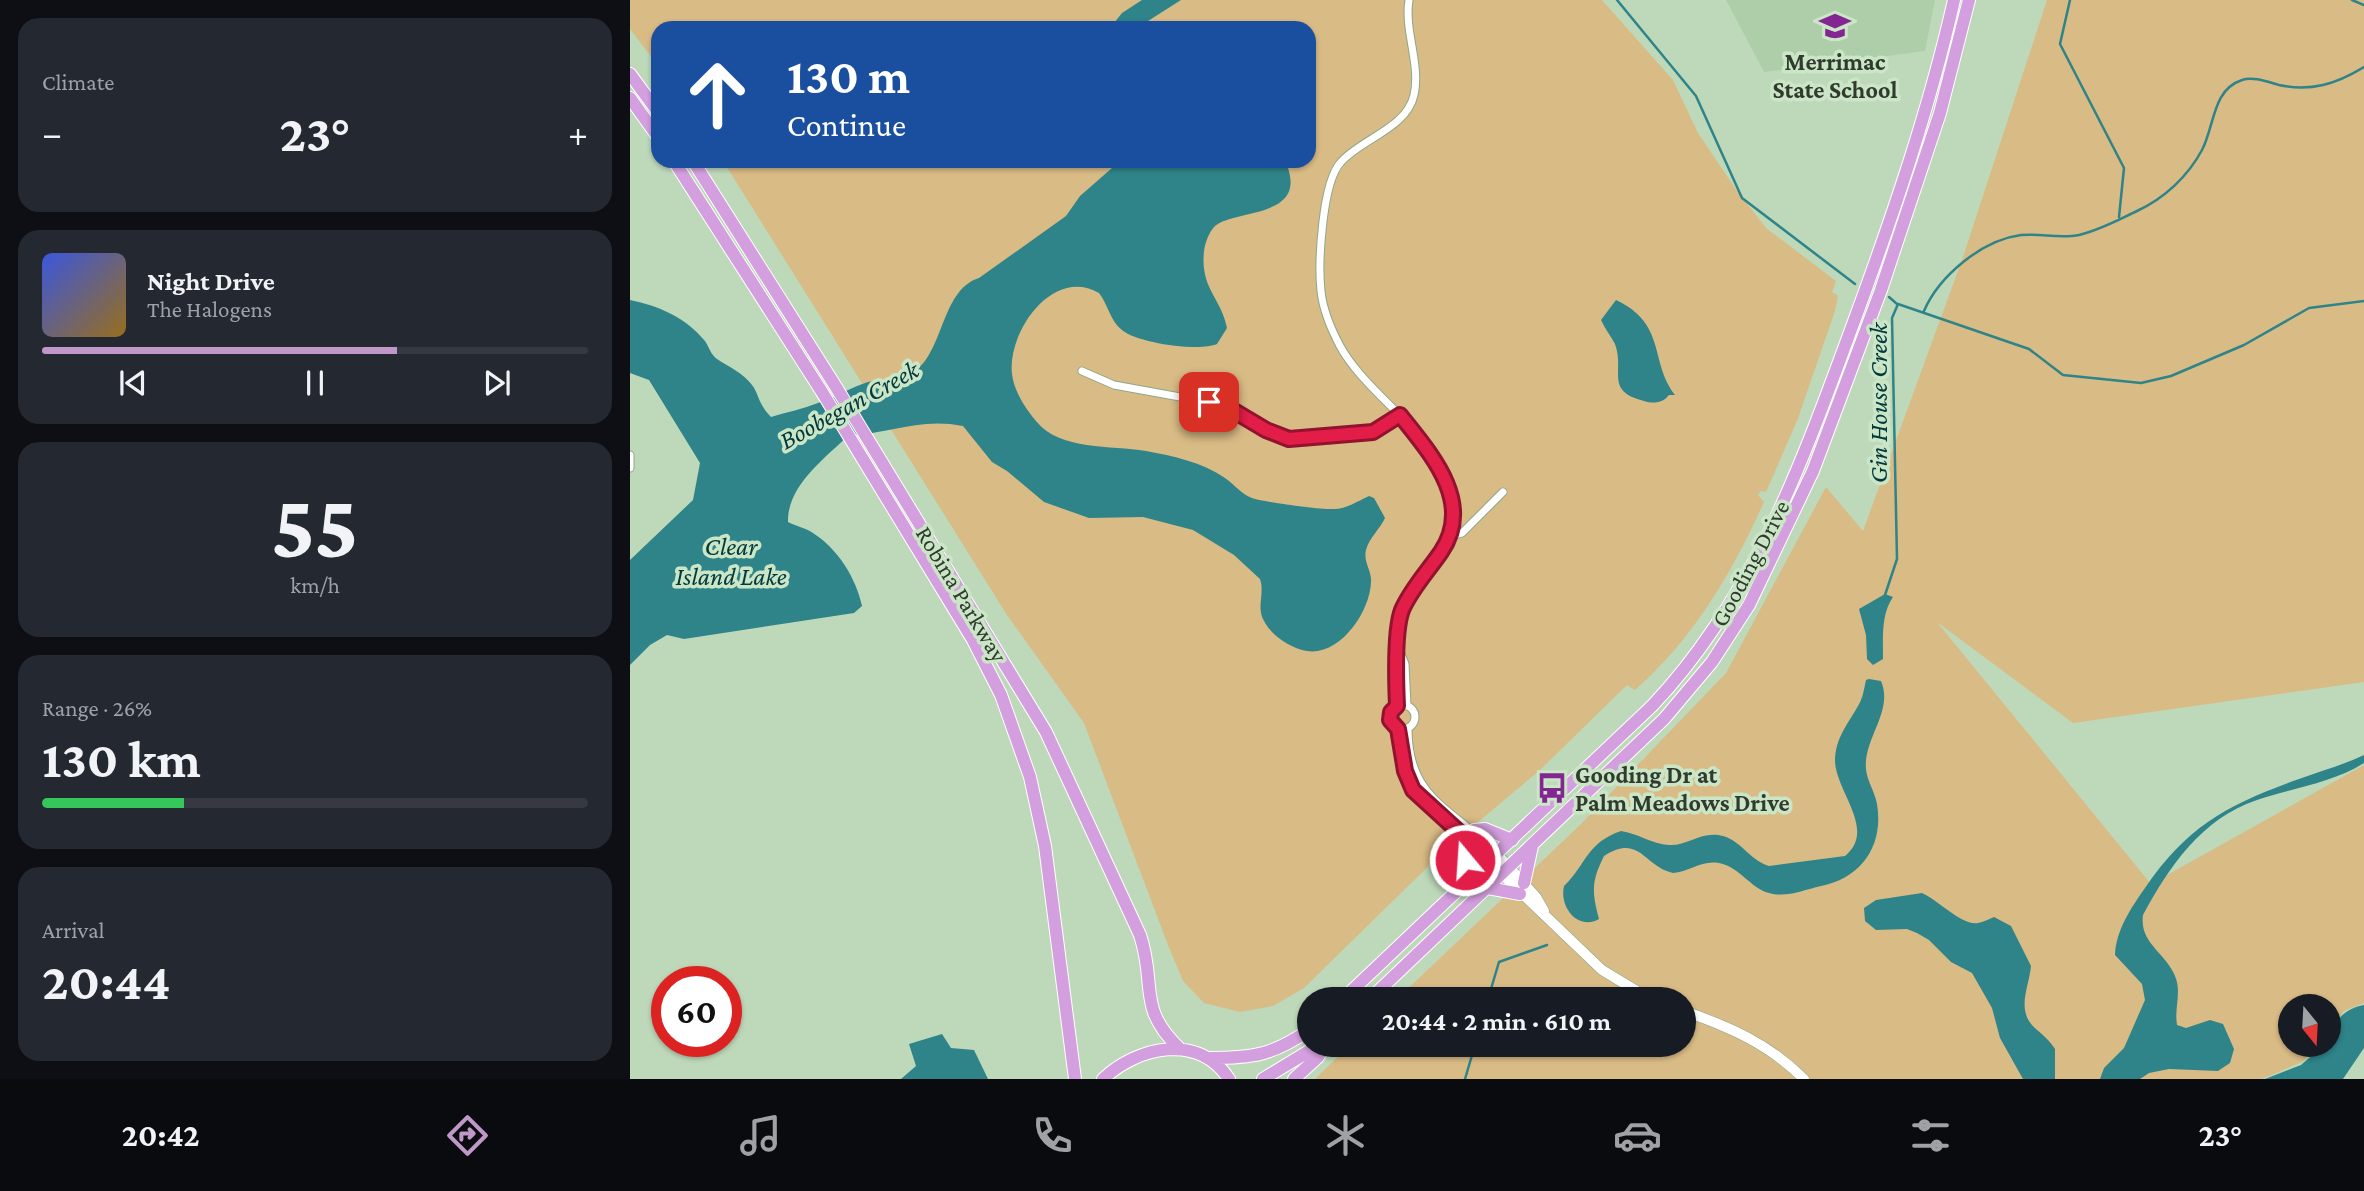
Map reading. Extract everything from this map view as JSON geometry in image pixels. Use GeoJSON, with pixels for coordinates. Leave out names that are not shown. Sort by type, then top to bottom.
{"type":"FeatureCollection","features":[{"type":"Feature","properties":{"kind":"main road","name":"Gooding Drive"},"geometry":{"type":"LineString","coordinates":[[1356,987],[1674,683],[1711,637],[1742,588],[1785,497],[1868,282],[1918,133],[1954,0]]}},
{"type":"Feature","properties":{"kind":"main road","name":"Gooding Drive"},"geometry":{"type":"LineString","coordinates":[[1383,987],[1679,702],[1726,641],[1762,582],[1823,446],[1881,290],[1940,113],[1969,0]]}},
{"type":"Feature","properties":{"kind":"main road"},"geometry":{"type":"LineString","coordinates":[[630,74],[651,102]]}},
{"type":"Feature","properties":{"kind":"main road"},"geometry":{"type":"LineString","coordinates":[[630,98],[651,127]]}},
{"type":"Feature","properties":{"kind":"main road","name":"Robina Parkway"},"geometry":{"type":"LineString","coordinates":[[678,168],[822,392],[973,640],[1001,695],[1022,750],[1045,846],[1075,1079]]}},
{"type":"Feature","properties":{"kind":"main road","name":"Robina Parkway"},"geometry":{"type":"LineString","coordinates":[[696,168],[836,387],[1058,754],[1140,935],[1148,966],[1149,998],[1155,1019],[1180,1049]]}},
{"type":"Feature","properties":{"kind":"main road"},"geometry":{"type":"LineString","coordinates":[[1474,830],[1485,829],[1512,840]]}},
{"type":"Feature","properties":{"kind":"main road"},"geometry":{"type":"LineString","coordinates":[[1459,832],[1465,860],[1463,886]]}},
{"type":"Feature","properties":{"kind":"main road"},"geometry":{"type":"LineString","coordinates":[[1488,887],[1522,889],[1532,846]]}},
{"type":"Feature","properties":{"kind":"main road"},"geometry":{"type":"LineString","coordinates":[[1103,1079],[1138,1057],[1180,1049],[1210,1058],[1267,1054],[1297,1037]]}},
{"type":"Feature","properties":{"kind":"main road"},"geometry":{"type":"LineString","coordinates":[[1263,1079],[1299,1057]]}},
{"type":"Feature","properties":{"kind":"main road"},"geometry":{"type":"LineString","coordinates":[[1294,1079],[1314,1057]]}},
{"type":"Feature","properties":{"kind":"main road"},"geometry":{"type":"LineString","coordinates":[[1210,1058],[1229,1079]]}},
{"type":"Feature","properties":{"kind":"street"},"geometry":{"type":"LineString","coordinates":[[1397,706],[1395,664],[1401,614],[1408,598],[1450,536],[1453,503],[1445,477],[1400,415],[1361,376],[1341,348],[1327,318],[1321,291],[1321,260],[1330,180],[1340,162],[1401,117],[1414,96],[1409,0]]}},
{"type":"Feature","properties":{"kind":"street"},"geometry":{"type":"LineString","coordinates":[[1082,371],[1114,385],[1224,405],[1266,430],[1289,439],[1373,432],[1400,415]]}},
{"type":"Feature","properties":{"kind":"street"},"geometry":{"type":"LineString","coordinates":[[630,455],[630,468]]}},
{"type":"Feature","properties":{"kind":"street"},"geometry":{"type":"LineString","coordinates":[[1450,536],[1462,533],[1503,492]]}},
{"type":"Feature","properties":{"kind":"street"},"geometry":{"type":"LineString","coordinates":[[1399,648],[1405,664],[1407,706],[1415,717],[1408,729],[1408,752],[1422,788],[1474,830],[1493,858],[1548,918],[1602,970],[1630,987]]}},
{"type":"Feature","properties":{"kind":"street"},"geometry":{"type":"LineString","coordinates":[[1407,706],[1397,706],[1391,712],[1390,720],[1398,729],[1405,771],[1413,790],[1459,832],[1493,858]]}},
{"type":"Feature","properties":{"kind":"street"},"geometry":{"type":"LineString","coordinates":[[1398,729],[1408,729]]}},
{"type":"Feature","properties":{"kind":"street"},"geometry":{"type":"LineString","coordinates":[[1696,1016],[1758,1041],[1804,1079]]}},
{"type":"Feature","properties":{"kind":"shaded area"},"geometry":{"type":"Polygon","coordinates":[[[630,0],[1602,0],[1673,80],[1698,133],[1766,228],[1836,281],[1832,292],[1838,296],[1835,311],[1797,421],[1766,492],[1761,491],[1758,495],[1764,502],[1752,528],[1710,603],[1676,649],[1635,690],[1627,685],[1540,770],[1446,849],[1305,987],[1297,987],[1297,992],[1273,1006],[1240,1012],[1204,1003],[1183,981],[1084,723],[1007,615],[727,168],[1316,168],[1316,21],[651,21],[651,56],[630,29],[630,0]]]}},
{"type":"Feature","properties":{"kind":"shaded area","name":"Merrimac State School"},"geometry":{"type":"Polygon","coordinates":[[[1726,0],[1935,0],[1925,51],[1764,72],[1726,0]]]}},
{"type":"Feature","properties":{"kind":"shaded area"},"geometry":{"type":"Polygon","coordinates":[[[2047,0],[2364,0],[2364,682],[2073,723],[1937,622],[2151,884],[2364,765],[2364,1003],[2342,1014],[2342,994],[2278,994],[2278,1057],[2308,1057],[2262,1079],[1315,1079],[1338,1057],[1696,1057],[1696,987],[1410,987],[1580,825],[1726,673],[1826,487],[1863,531],[1963,257],[2047,0]]]}},
{"type":"Feature","properties":{"kind":"water"},"geometry":{"type":"Polygon","coordinates":[[[1142,0],[1181,0],[1148,21],[1116,21],[1122,13],[1142,0]]]}},
{"type":"Feature","properties":{"kind":"water"},"geometry":{"type":"Polygon","coordinates":[[[1112,168],[1287,168],[1291,180],[1288,193],[1280,203],[1225,221],[1215,226],[1208,238],[1204,251],[1205,275],[1227,328],[1217,344],[1183,347],[1130,335],[1118,326],[1099,293],[1082,287],[1065,288],[1036,308],[1025,323],[1012,357],[1012,374],[1024,405],[1046,431],[1058,438],[1187,460],[1216,472],[1255,499],[1338,509],[1369,496],[1374,498],[1385,518],[1366,550],[1371,578],[1369,594],[1351,630],[1331,647],[1319,651],[1307,651],[1288,644],[1272,632],[1262,616],[1260,579],[1234,555],[1193,530],[1143,517],[1089,518],[1044,502],[992,462],[963,426],[933,423],[849,435],[809,474],[794,496],[788,522],[810,531],[822,540],[845,565],[862,606],[854,613],[684,639],[667,635],[650,645],[630,665],[630,560],[693,500],[700,463],[649,380],[630,373],[630,300],[661,309],[689,325],[705,341],[715,357],[748,381],[771,417],[824,401],[868,382],[905,378],[918,369],[927,359],[951,306],[967,284],[1066,216],[1080,196],[1112,168]]]}},
{"type":"Feature","properties":{"kind":"water"},"geometry":{"type":"Polygon","coordinates":[[[1616,300],[1643,320],[1655,344],[1667,382],[1675,395],[1669,395],[1658,402],[1648,402],[1632,397],[1620,386],[1615,344],[1601,320],[1616,300]]]}},
{"type":"Feature","properties":{"kind":"water"},"geometry":{"type":"Polygon","coordinates":[[[1885,594],[1893,597],[1885,619],[1883,659],[1873,665],[1867,659],[1866,635],[1859,609],[1885,594]]]}},
{"type":"Feature","properties":{"kind":"water"},"geometry":{"type":"Polygon","coordinates":[[[1866,680],[1881,681],[1884,692],[1881,714],[1866,758],[1866,769],[1876,800],[1877,833],[1867,858],[1848,876],[1835,882],[1782,895],[1756,887],[1726,865],[1706,863],[1673,873],[1626,848],[1604,856],[1600,865],[1594,887],[1599,919],[1584,922],[1567,909],[1564,886],[1594,848],[1609,836],[1621,831],[1669,845],[1708,835],[1723,836],[1769,866],[1845,856],[1854,846],[1857,835],[1852,810],[1837,773],[1837,745],[1861,700],[1866,680]]]}},
{"type":"Feature","properties":{"kind":"water"},"geometry":{"type":"Polygon","coordinates":[[[2364,755],[2364,763],[2339,776],[2257,800],[2220,819],[2189,846],[2176,862],[2143,915],[2143,925],[2149,941],[2171,968],[2177,982],[2177,1025],[2186,1028],[2210,1020],[2223,1024],[2234,1049],[2230,1063],[2218,1071],[2169,1069],[2149,1073],[2140,1079],[2100,1079],[2104,1068],[2124,1048],[2145,1000],[2142,984],[2115,955],[2118,937],[2130,911],[2161,866],[2194,832],[2231,808],[2274,788],[2364,755]]]}},
{"type":"Feature","properties":{"kind":"water"},"geometry":{"type":"Polygon","coordinates":[[[1922,893],[1965,921],[1978,923],[1994,917],[2011,926],[2031,966],[2025,999],[2026,1015],[2055,1049],[2055,1079],[2023,1079],[2000,1038],[1992,1008],[1972,973],[1951,962],[1929,940],[1917,933],[1907,929],[1876,930],[1865,921],[1864,908],[1876,900],[1922,893]]]}},
{"type":"Feature","properties":{"kind":"water"},"geometry":{"type":"Polygon","coordinates":[[[2364,1005],[2364,1048],[2343,1079],[2265,1079],[2301,1065],[2310,1057],[2342,1057],[2342,1016],[2364,1005]]]}},
{"type":"Feature","properties":{"kind":"water"},"geometry":{"type":"Polygon","coordinates":[[[942,1034],[951,1048],[974,1050],[988,1079],[901,1079],[916,1066],[909,1044],[942,1034]]]}},
{"type":"Feature","properties":{"kind":"waterway"},"geometry":{"type":"LineString","coordinates":[[1617,0],[1696,96],[1742,198],[1855,284]]}},
{"type":"Feature","properties":{"kind":"waterway"},"geometry":{"type":"LineString","coordinates":[[2070,0],[2060,44],[2124,168],[2119,217]]}},
{"type":"Feature","properties":{"kind":"waterway"},"geometry":{"type":"LineString","coordinates":[[2352,0],[2364,5]]}},
{"type":"Feature","properties":{"kind":"waterway"},"geometry":{"type":"LineString","coordinates":[[1924,311],[1951,273],[1977,252],[1992,244],[2021,235],[2079,235],[2109,224],[2157,200],[2183,177],[2196,160],[2220,100],[2232,85],[2251,79],[2291,87],[2313,87],[2333,82],[2364,67]]}},
{"type":"Feature","properties":{"kind":"waterway"},"geometry":{"type":"LineString","coordinates":[[1889,297],[1897,304]]}},
{"type":"Feature","properties":{"kind":"waterway","name":"Gin House Creek"},"geometry":{"type":"LineString","coordinates":[[1885,595],[1897,559],[1892,318],[1898,304],[2029,349],[2063,375],[2141,383],[2171,376],[2244,345],[2309,308],[2364,301]]}},
{"type":"Feature","properties":{"kind":"waterway","name":"Gin House Creek"},"geometry":{"type":"LineString","coordinates":[[1492,987],[1499,962],[1547,945]]}},
{"type":"Feature","properties":{"kind":"waterway","name":"Gin House Creek"},"geometry":{"type":"LineString","coordinates":[[1465,1079],[1471,1057]]}},
{"type":"Feature","properties":{"kind":"place","name":"Merrimac State School"},"geometry":{"type":"Point","coordinates":[1835,26]}},
{"type":"Feature","properties":{"kind":"place","name":"Gooding Dr at Palm Meadows Drive"},"geometry":{"type":"Point","coordinates":[1552,788]}},
{"type":"Feature","properties":{"kind":"route"},"geometry":{"type":"LineString","coordinates":[[1209,402],[1224,405],[1246,415],[1266,430],[1289,439],[1373,432],[1400,415],[1426,447],[1445,477],[1453,503],[1450,536],[1408,598],[1401,614],[1395,664],[1397,706],[1391,712],[1390,720],[1398,729],[1400,751],[1413,790],[1459,832],[1465,860]]}},
{"type":"Feature","properties":{"kind":"water label","name":"Boobegan Creek"},"geometry":{"type":"Point","coordinates":[849,405]}},
{"type":"Feature","properties":{"kind":"water label","name":"Clear Island Lake"},"geometry":{"type":"Point","coordinates":[731,561]}}]}
